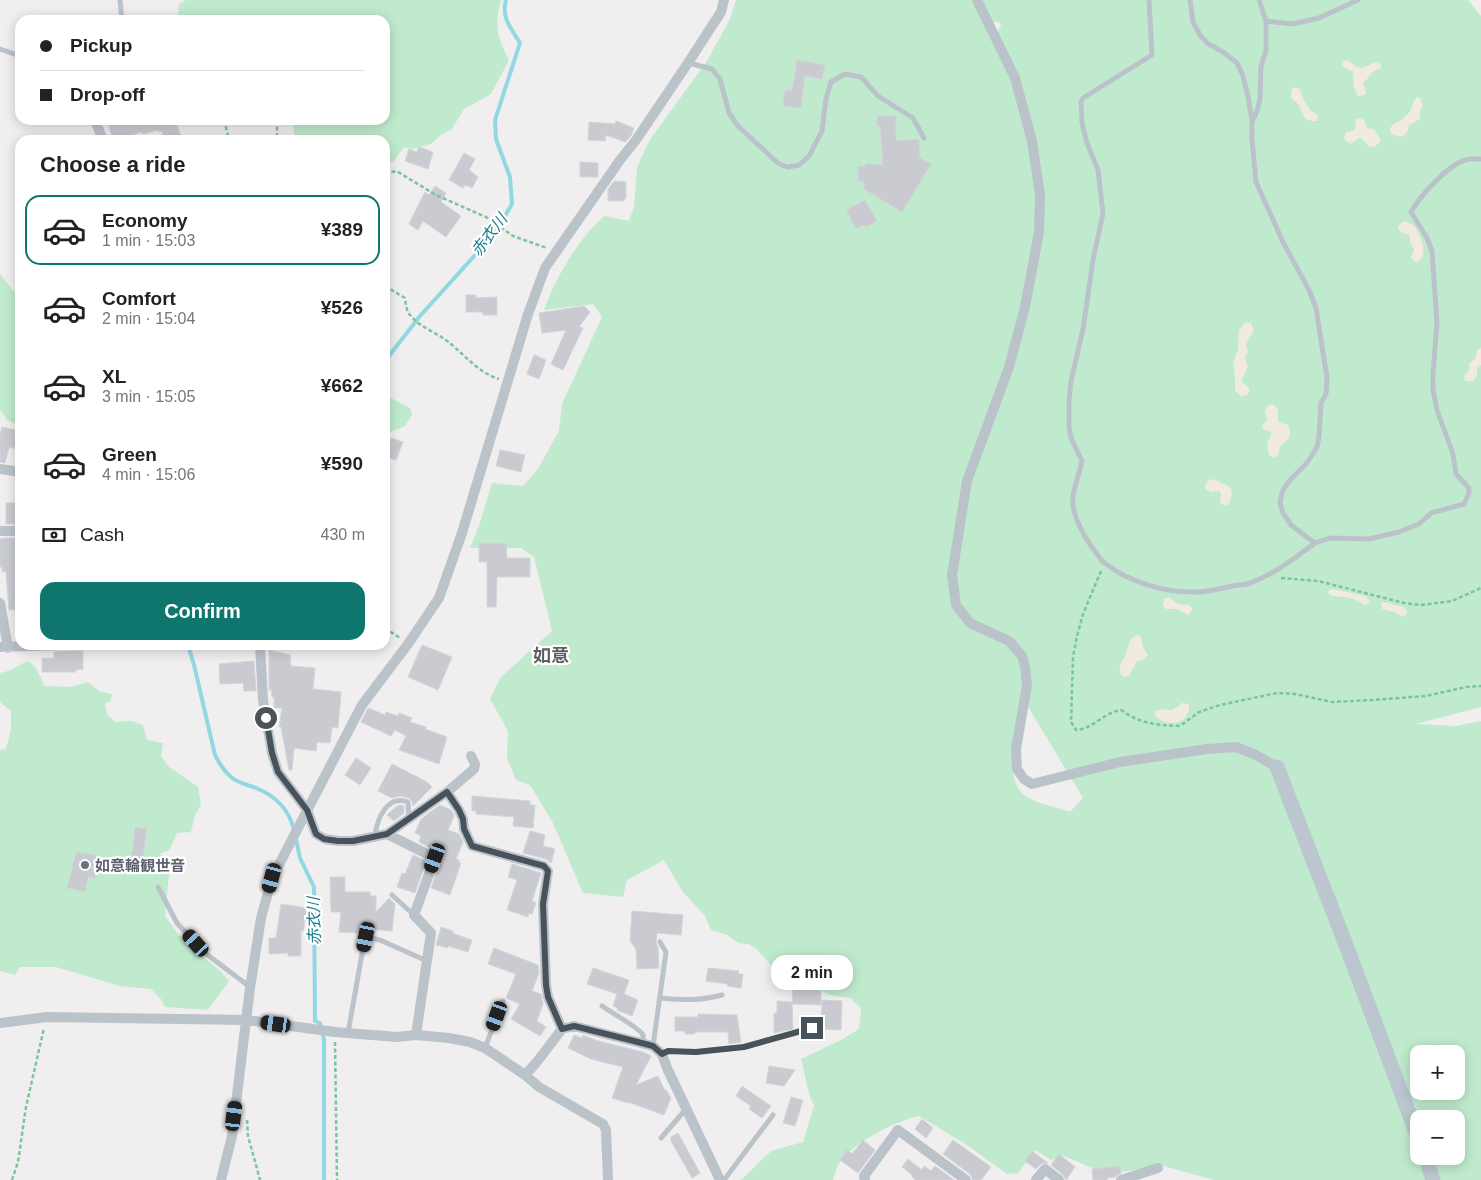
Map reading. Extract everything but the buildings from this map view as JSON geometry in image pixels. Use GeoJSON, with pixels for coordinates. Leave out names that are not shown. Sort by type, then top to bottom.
{"type":"FeatureCollection","features":[{"type":"Feature","properties":{"kind":"street"},"geometry":{"type":"LineString","coordinates":[[221,1180],[232,1136],[250,988],[261,918],[272,878],[362,705],[408,644],[439,598],[462,533],[528,314],[545,268],[688,63],[721,12],[724,0]]}},
{"type":"Feature","properties":{"kind":"street"},"geometry":{"type":"LineString","coordinates":[[977,0],[1015,78],[1030,132],[1040,195],[1039,232],[1025,306],[1009,367],[967,481],[952,574],[956,605],[970,623],[1009,641],[1022,656],[1027,685],[1016,750],[1017,769],[1024,779],[1032,784],[1120,762],[1207,749],[1236,747],[1254,754],[1277,767],[1410,1116]]}},
{"type":"Feature","properties":{"kind":"street"},"geometry":{"type":"LineString","coordinates":[[0,469],[15,471]]}},
{"type":"Feature","properties":{"kind":"street"},"geometry":{"type":"LineString","coordinates":[[0,531],[15,530]]}},
{"type":"Feature","properties":{"kind":"street"},"geometry":{"type":"LineString","coordinates":[[0,603],[4,648]]}},
{"type":"Feature","properties":{"kind":"street"},"geometry":{"type":"LineString","coordinates":[[260,650],[263,700],[272,753],[278,772],[282,780],[307,810],[316,834],[324,839],[353,841],[387,834],[447,792],[474,769],[475,764],[471,756]]}},
{"type":"Feature","properties":{"kind":"street"},"geometry":{"type":"LineString","coordinates":[[447,792],[459,810],[463,819],[464,829],[472,846],[544,866],[548,871],[543,904],[546,985],[548,997],[562,1029]]}},
{"type":"Feature","properties":{"kind":"street"},"geometry":{"type":"LineString","coordinates":[[387,834],[435,858],[414,915],[431,933],[416,1036]]}},
{"type":"Feature","properties":{"kind":"street"},"geometry":{"type":"LineString","coordinates":[[0,1023],[47,1017],[247,1020],[336,1032],[396,1037],[416,1036],[470,1042],[485,1048],[525,1075],[539,1087],[603,1124],[606,1130],[608,1180]]}},
{"type":"Feature","properties":{"kind":"street"},"geometry":{"type":"LineString","coordinates":[[525,1075],[562,1029],[574,1026],[648,1045],[662,1054],[720,1180]]}},
{"type":"Feature","properties":{"kind":"street"},"geometry":{"type":"LineString","coordinates":[[865,1180],[864,1176],[898,1130],[966,1180]]}},
{"type":"Feature","properties":{"kind":"street"},"geometry":{"type":"LineString","coordinates":[[1428,1165],[1433,1180]]}},
{"type":"Feature","properties":{"kind":"street"},"geometry":{"type":"LineString","coordinates":[[1121,1180],[1158,1168]]}},
{"type":"Feature","properties":{"kind":"street"},"geometry":{"type":"LineString","coordinates":[[1036,1180],[1044,1169],[1059,1180]]}},
{"type":"Feature","properties":{"kind":"lane"},"geometry":{"type":"LineString","coordinates":[[120,0],[122,15]]}},
{"type":"Feature","properties":{"kind":"lane"},"geometry":{"type":"LineString","coordinates":[[1150,0],[1152,55],[1083,98],[1081,102],[1082,123],[1087,143],[1098,170],[1103,213],[1093,260],[1083,329],[1071,381],[1069,428],[1071,438],[1082,461],[1073,498],[1075,514],[1088,542],[1104,563],[1123,575],[1168,589],[1193,592],[1246,584],[1263,577],[1315,543],[1330,538],[1369,538],[1399,532],[1419,524],[1431,513],[1464,504],[1470,493],[1469,488],[1456,474],[1453,454],[1437,410],[1433,390],[1432,373],[1436,323],[1432,251],[1427,238],[1411,212],[1417,202],[1445,172],[1466,160],[1481,158]]}},
{"type":"Feature","properties":{"kind":"lane"},"geometry":{"type":"LineString","coordinates":[[1190,0],[1193,22],[1200,35],[1207,44],[1223,52],[1237,63],[1248,96],[1252,121],[1256,182],[1316,308],[1327,378],[1326,394],[1321,404],[1317,447],[1306,463],[1289,481],[1282,492],[1280,503],[1283,513],[1291,525],[1315,543]]}},
{"type":"Feature","properties":{"kind":"lane"},"geometry":{"type":"LineString","coordinates":[[1252,121],[1260,99],[1261,66],[1266,50],[1266,21],[1259,0]]}},
{"type":"Feature","properties":{"kind":"lane"},"geometry":{"type":"LineString","coordinates":[[1266,21],[1292,24],[1319,18],[1358,0]]}},
{"type":"Feature","properties":{"kind":"lane"},"geometry":{"type":"LineString","coordinates":[[0,50],[15,54]]}},
{"type":"Feature","properties":{"kind":"lane"},"geometry":{"type":"LineString","coordinates":[[688,63],[712,69],[720,79],[729,113],[738,126],[779,164],[788,167],[799,166],[808,156],[822,131],[826,99],[831,82],[845,74],[861,77],[878,96],[914,118],[924,138]]}},
{"type":"Feature","properties":{"kind":"lane"},"geometry":{"type":"LineString","coordinates":[[375,837],[376,823],[383,812],[395,801],[408,802],[409,819]]}},
{"type":"Feature","properties":{"kind":"lane"},"geometry":{"type":"LineString","coordinates":[[158,887],[177,923],[205,953],[250,988]]}},
{"type":"Feature","properties":{"kind":"lane"},"geometry":{"type":"LineString","coordinates":[[392,895],[414,915]]}},
{"type":"Feature","properties":{"kind":"lane"},"geometry":{"type":"LineString","coordinates":[[348,1033],[366,937],[380,940],[427,961]]}},
{"type":"Feature","properties":{"kind":"lane"},"geometry":{"type":"LineString","coordinates":[[648,1045],[660,998],[666,952],[660,942]]}},
{"type":"Feature","properties":{"kind":"lane"},"geometry":{"type":"LineString","coordinates":[[660,998],[706,999],[722,995]]}},
{"type":"Feature","properties":{"kind":"lane"},"geometry":{"type":"LineString","coordinates":[[485,1048],[503,1001]]}},
{"type":"Feature","properties":{"kind":"lane"},"geometry":{"type":"LineString","coordinates":[[602,1006],[636,1028],[648,1045]]}},
{"type":"Feature","properties":{"kind":"lane"},"geometry":{"type":"LineString","coordinates":[[662,1054],[668,1051],[696,1052],[744,1047],[812,1028]]}},
{"type":"Feature","properties":{"kind":"lane"},"geometry":{"type":"LineString","coordinates":[[661,1138],[686,1109]]}},
{"type":"Feature","properties":{"kind":"lane"},"geometry":{"type":"LineString","coordinates":[[724,1180],[773,1115]]}},
{"type":"Feature","properties":{"kind":"path"},"geometry":{"type":"LineString","coordinates":[[390,171],[398,172],[436,196],[488,218],[513,236],[544,246],[556,253]]}},
{"type":"Feature","properties":{"kind":"path"},"geometry":{"type":"LineString","coordinates":[[390,289],[404,298],[406,310],[422,326],[444,339],[468,361],[490,376],[507,381]]}},
{"type":"Feature","properties":{"kind":"path"},"geometry":{"type":"LineString","coordinates":[[1104,563],[1083,614],[1073,657],[1070,714],[1071,722],[1076,730],[1086,730],[1112,712],[1121,710],[1134,719],[1147,723],[1180,726],[1199,712],[1220,705],[1277,693],[1295,694],[1332,702],[1426,696],[1466,687],[1481,686]]}},
{"type":"Feature","properties":{"kind":"path"},"geometry":{"type":"LineString","coordinates":[[1263,577],[1318,581],[1404,603],[1421,605],[1452,601],[1481,588]]}},
{"type":"Feature","properties":{"kind":"path"},"geometry":{"type":"LineString","coordinates":[[390,631],[408,644]]}},
{"type":"Feature","properties":{"kind":"path"},"geometry":{"type":"LineString","coordinates":[[12,1180],[18,1162],[26,1107],[47,1017]]}},
{"type":"Feature","properties":{"kind":"path"},"geometry":{"type":"LineString","coordinates":[[336,1032],[337,1180]]}},
{"type":"Feature","properties":{"kind":"path"},"geometry":{"type":"LineString","coordinates":[[247,1120],[248,1136],[260,1180]]}},
{"type":"Feature","properties":{"kind":"green space"},"geometry":{"type":"Polygon","coordinates":[[[186,0],[501,0],[497,24],[499,38],[509,60],[491,94],[464,109],[452,129],[441,135],[431,144],[413,149],[404,147],[394,161],[390,162],[390,135],[294,135],[293,125],[390,125],[390,15],[178,15],[179,4],[186,0]]]}},
{"type":"Feature","properties":{"kind":"green space"},"geometry":{"type":"Polygon","coordinates":[[[736,0],[1468,0],[1481,16],[1481,707],[1416,724],[1455,726],[1481,721],[1481,1180],[1214,1180],[1163,1166],[1128,1171],[1101,1172],[1062,1155],[1051,1160],[1035,1150],[1018,1173],[1007,1174],[967,1145],[919,1116],[888,1127],[855,1147],[846,1154],[839,1164],[833,1180],[741,1180],[771,1151],[803,1142],[814,1106],[801,1059],[841,1040],[859,1029],[861,1008],[850,998],[829,995],[795,974],[775,970],[757,949],[711,930],[705,916],[683,892],[664,860],[627,880],[623,897],[583,893],[552,821],[530,785],[516,780],[507,758],[508,731],[490,699],[501,677],[552,631],[534,557],[521,548],[470,548],[492,483],[523,486],[538,469],[559,431],[562,404],[602,317],[593,304],[544,310],[555,284],[585,236],[604,216],[629,221],[634,207],[637,167],[649,141],[707,61],[730,19],[736,0]],[[985,21],[996,36],[1001,25],[999,22],[985,21]],[[1024,700],[1013,753],[1015,780],[1020,791],[1029,798],[1070,812],[1083,798],[1024,700]]]}},
{"type":"Feature","properties":{"kind":"green space"},"geometry":{"type":"Polygon","coordinates":[[[0,274],[15,293],[15,424],[7,420],[0,410],[0,274]]]}},
{"type":"Feature","properties":{"kind":"green space"},"geometry":{"type":"Polygon","coordinates":[[[390,398],[410,408],[412,415],[405,426],[390,432],[390,398]]]}},
{"type":"Feature","properties":{"kind":"green space"},"geometry":{"type":"Polygon","coordinates":[[[29,661],[35,667],[45,686],[71,687],[88,682],[99,691],[112,694],[111,701],[105,704],[107,715],[116,722],[131,721],[143,725],[147,740],[163,743],[161,756],[169,767],[198,787],[201,804],[195,815],[191,832],[177,833],[170,849],[160,854],[170,865],[165,916],[178,934],[229,981],[208,1010],[165,1007],[161,999],[151,989],[120,986],[56,967],[20,967],[15,975],[0,971],[0,750],[6,749],[11,729],[11,711],[0,702],[0,673],[29,661]]]}},
{"type":"Feature","properties":{"kind":"sand"},"geometry":{"type":"Polygon","coordinates":[[[1347,60],[1361,68],[1378,62],[1381,65],[1381,68],[1372,72],[1363,83],[1365,95],[1358,96],[1354,87],[1353,72],[1342,66],[1343,61],[1347,60]]]}},
{"type":"Feature","properties":{"kind":"sand"},"geometry":{"type":"Polygon","coordinates":[[[1294,87],[1300,89],[1304,101],[1311,111],[1317,115],[1317,121],[1305,118],[1297,103],[1291,98],[1291,90],[1294,87]]]}},
{"type":"Feature","properties":{"kind":"sand"},"geometry":{"type":"Polygon","coordinates":[[[1417,97],[1420,98],[1423,105],[1420,111],[1420,119],[1409,125],[1404,135],[1400,137],[1391,134],[1390,128],[1409,113],[1417,97]]]}},
{"type":"Feature","properties":{"kind":"sand"},"geometry":{"type":"Polygon","coordinates":[[[1356,119],[1364,120],[1367,128],[1374,129],[1381,140],[1376,146],[1369,147],[1361,138],[1351,144],[1346,141],[1344,137],[1346,132],[1355,130],[1356,119]]]}},
{"type":"Feature","properties":{"kind":"sand"},"geometry":{"type":"Polygon","coordinates":[[[1404,221],[1414,226],[1422,240],[1423,256],[1416,263],[1411,258],[1414,249],[1410,242],[1410,236],[1401,232],[1398,226],[1404,221]]]}},
{"type":"Feature","properties":{"kind":"sand"},"geometry":{"type":"Polygon","coordinates":[[[1245,322],[1251,323],[1254,330],[1246,344],[1248,352],[1245,357],[1248,366],[1241,382],[1250,391],[1247,395],[1240,396],[1235,390],[1233,363],[1238,349],[1239,330],[1245,322]]]}},
{"type":"Feature","properties":{"kind":"sand"},"geometry":{"type":"Polygon","coordinates":[[[1481,348],[1481,365],[1477,368],[1477,376],[1473,381],[1465,381],[1464,376],[1469,370],[1469,364],[1476,357],[1477,350],[1481,348]]]}},
{"type":"Feature","properties":{"kind":"sand"},"geometry":{"type":"Polygon","coordinates":[[[1269,404],[1274,405],[1278,410],[1278,422],[1288,425],[1290,432],[1289,437],[1280,446],[1279,454],[1275,458],[1269,455],[1267,444],[1272,433],[1263,429],[1262,426],[1267,420],[1265,411],[1269,404]]]}},
{"type":"Feature","properties":{"kind":"sand"},"geometry":{"type":"Polygon","coordinates":[[[1213,479],[1230,487],[1232,493],[1229,504],[1225,506],[1220,503],[1221,494],[1219,491],[1212,492],[1205,489],[1208,481],[1213,479]]]}},
{"type":"Feature","properties":{"kind":"sand"},"geometry":{"type":"Polygon","coordinates":[[[1332,589],[1366,596],[1370,602],[1365,605],[1353,599],[1332,596],[1328,593],[1332,589]]]}},
{"type":"Feature","properties":{"kind":"sand"},"geometry":{"type":"Polygon","coordinates":[[[1169,597],[1178,604],[1189,605],[1193,609],[1188,615],[1177,609],[1166,609],[1163,605],[1164,599],[1169,597]]]}},
{"type":"Feature","properties":{"kind":"sand"},"geometry":{"type":"Polygon","coordinates":[[[1381,603],[1404,607],[1407,614],[1402,617],[1395,612],[1382,609],[1381,603]]]}},
{"type":"Feature","properties":{"kind":"sand"},"geometry":{"type":"Polygon","coordinates":[[[1137,635],[1142,639],[1142,645],[1148,655],[1144,660],[1137,661],[1129,676],[1123,677],[1120,667],[1132,638],[1137,635]]]}},
{"type":"Feature","properties":{"kind":"sand"},"geometry":{"type":"Polygon","coordinates":[[[1182,703],[1189,704],[1189,711],[1182,720],[1172,723],[1166,722],[1155,715],[1158,710],[1173,710],[1182,703]]]}},
{"type":"Feature","properties":{"kind":"waterway","name":"赤衣川"},"geometry":{"type":"LineString","coordinates":[[390,355],[420,316],[495,233],[512,204],[510,177],[496,139],[495,120],[520,43],[506,18],[506,0]]}},
{"type":"Feature","properties":{"kind":"waterway","name":"赤衣川"},"geometry":{"type":"LineString","coordinates":[[190,650],[218,761],[234,779],[263,791],[281,804],[289,816],[294,830]]}},
{"type":"Feature","properties":{"kind":"waterway","name":"赤衣川"},"geometry":{"type":"LineString","coordinates":[[296,839],[300,858],[314,887],[315,1021],[320,1023],[324,1040],[324,1180]]}},
{"type":"Feature","properties":{"kind":"place","name":"如意輪観世音"},"geometry":{"type":"Point","coordinates":[85,865]}},
{"type":"Feature","properties":{"kind":"district","name":"如意"},"geometry":{"type":"Point","coordinates":[551,656]}},
{"type":"Feature","properties":{"kind":"route"},"geometry":{"type":"LineString","coordinates":[[266,718],[272,753],[278,772],[282,780],[307,810],[316,834],[324,839],[353,841],[387,834],[447,792],[459,810],[463,819],[464,829],[472,846],[544,866],[548,871],[543,904],[546,985],[548,997],[562,1029],[574,1026],[653,1046],[662,1054],[668,1051],[696,1052],[744,1047],[812,1028]]}}]}
